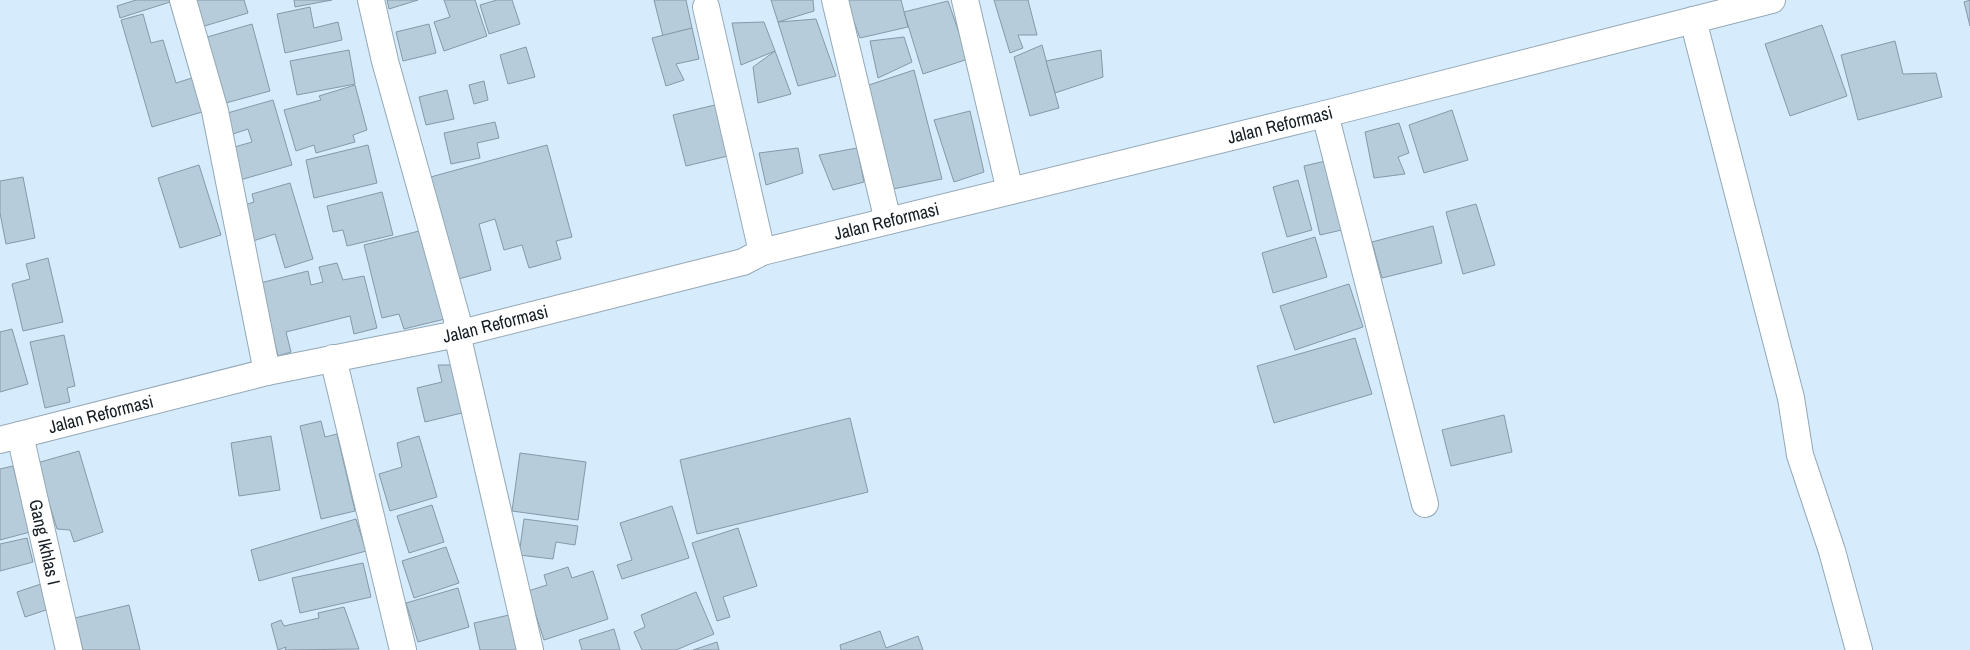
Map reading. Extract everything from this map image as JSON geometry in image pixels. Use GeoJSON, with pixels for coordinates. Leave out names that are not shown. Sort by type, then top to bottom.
{"type":"FeatureCollection","features":[{"type":"Feature","properties":{"kind":"street"},"geometry":{"type":"LineString","coordinates":[[183,0],[215,111],[267,372]]}},
{"type":"Feature","properties":{"kind":"street"},"geometry":{"type":"LineString","coordinates":[[370,0],[385,61],[457,319],[457,334],[530,650]]}},
{"type":"Feature","properties":{"kind":"street"},"geometry":{"type":"LineString","coordinates":[[835,0],[888,221]]}},
{"type":"Feature","properties":{"kind":"street"},"geometry":{"type":"LineString","coordinates":[[965,0],[1010,191]]}},
{"type":"Feature","properties":{"kind":"street","name":"Jalan Reformasi"},"geometry":{"type":"LineString","coordinates":[[10,438],[267,372],[457,334],[743,262],[762,252],[1325,114],[1772,0]]}},
{"type":"Feature","properties":{"kind":"street"},"geometry":{"type":"LineString","coordinates":[[706,7],[762,252]]}},
{"type":"Feature","properties":{"kind":"street"},"geometry":{"type":"LineString","coordinates":[[1693,20],[1791,398],[1800,455],[1832,551],[1859,650]]}},
{"type":"Feature","properties":{"kind":"street"},"geometry":{"type":"LineString","coordinates":[[1325,114],[1425,504]]}},
{"type":"Feature","properties":{"kind":"street"},"geometry":{"type":"LineString","coordinates":[[333,358],[404,650]]}},
{"type":"Feature","properties":{"kind":"street","name":"Gang Ikhlas I"},"geometry":{"type":"LineString","coordinates":[[10,438],[69,650]]}},
{"type":"Feature","properties":{"kind":"building"},"geometry":{"type":"Polygon","coordinates":[[[136,0],[169,0],[170,2],[120,18],[117,6],[136,0]]]}},
{"type":"Feature","properties":{"kind":"building"},"geometry":{"type":"Polygon","coordinates":[[[193,0],[244,0],[248,13],[201,27],[193,0]]]}},
{"type":"Feature","properties":{"kind":"building"},"geometry":{"type":"Polygon","coordinates":[[[294,0],[332,0],[295,7],[294,0]]]}},
{"type":"Feature","properties":{"kind":"building"},"geometry":{"type":"Polygon","coordinates":[[[387,0],[418,0],[389,9],[387,0]]]}},
{"type":"Feature","properties":{"kind":"building"},"geometry":{"type":"Polygon","coordinates":[[[444,0],[475,0],[487,36],[444,51],[434,22],[450,17],[444,0]]]}},
{"type":"Feature","properties":{"kind":"building"},"geometry":{"type":"Polygon","coordinates":[[[497,0],[512,0],[520,24],[489,34],[480,5],[497,0]]]}},
{"type":"Feature","properties":{"kind":"building"},"geometry":{"type":"Polygon","coordinates":[[[654,0],[686,0],[692,28],[663,36],[654,0]]]}},
{"type":"Feature","properties":{"kind":"building"},"geometry":{"type":"Polygon","coordinates":[[[771,0],[813,0],[814,11],[778,22],[771,0]]]}},
{"type":"Feature","properties":{"kind":"building"},"geometry":{"type":"Polygon","coordinates":[[[846,0],[901,0],[908,27],[860,38],[846,0]]]}},
{"type":"Feature","properties":{"kind":"building"},"geometry":{"type":"Polygon","coordinates":[[[994,0],[1028,0],[1037,35],[1018,35],[1023,48],[1010,53],[994,0]]]}},
{"type":"Feature","properties":{"kind":"building"},"geometry":{"type":"Polygon","coordinates":[[[1970,0],[1970,26],[1964,2],[1970,0]]]}},
{"type":"Feature","properties":{"kind":"building"},"geometry":{"type":"Polygon","coordinates":[[[948,1],[968,59],[923,74],[904,12],[948,1]]]}},
{"type":"Feature","properties":{"kind":"building"},"geometry":{"type":"Polygon","coordinates":[[[310,7],[314,28],[338,22],[342,40],[285,53],[277,14],[310,7]]]}},
{"type":"Feature","properties":{"kind":"building"},"geometry":{"type":"Polygon","coordinates":[[[143,14],[151,43],[163,40],[176,83],[192,78],[202,112],[152,127],[121,20],[143,14]]]}},
{"type":"Feature","properties":{"kind":"building"},"geometry":{"type":"Polygon","coordinates":[[[816,19],[836,76],[798,86],[778,22],[816,19]]]}},
{"type":"Feature","properties":{"kind":"building"},"geometry":{"type":"Polygon","coordinates":[[[764,22],[775,51],[741,65],[732,23],[764,22]]]}},
{"type":"Feature","properties":{"kind":"building"},"geometry":{"type":"Polygon","coordinates":[[[252,24],[270,91],[222,104],[204,38],[252,24]]]}},
{"type":"Feature","properties":{"kind":"building"},"geometry":{"type":"Polygon","coordinates":[[[429,24],[436,53],[403,61],[396,32],[429,24]]]}},
{"type":"Feature","properties":{"kind":"building"},"geometry":{"type":"Polygon","coordinates":[[[1822,25],[1847,96],[1790,116],[1765,44],[1822,25]]]}},
{"type":"Feature","properties":{"kind":"building"},"geometry":{"type":"Polygon","coordinates":[[[692,28],[699,59],[676,64],[684,80],[666,86],[652,38],[692,28]]]}},
{"type":"Feature","properties":{"kind":"building"},"geometry":{"type":"Polygon","coordinates":[[[904,37],[912,62],[878,78],[870,41],[904,37]]]}},
{"type":"Feature","properties":{"kind":"building"},"geometry":{"type":"Polygon","coordinates":[[[1895,41],[1903,74],[1936,73],[1942,97],[1858,120],[1841,55],[1895,41]]]}},
{"type":"Feature","properties":{"kind":"building"},"geometry":{"type":"Polygon","coordinates":[[[1042,45],[1059,108],[1030,116],[1014,57],[1042,45]]]}},
{"type":"Feature","properties":{"kind":"building"},"geometry":{"type":"Polygon","coordinates":[[[526,47],[535,77],[508,84],[500,55],[526,47]]]}},
{"type":"Feature","properties":{"kind":"building"},"geometry":{"type":"Polygon","coordinates":[[[349,50],[355,84],[297,95],[290,61],[349,50]]]}},
{"type":"Feature","properties":{"kind":"building"},"geometry":{"type":"Polygon","coordinates":[[[1101,50],[1103,77],[1055,93],[1046,61],[1101,50]]]}},
{"type":"Feature","properties":{"kind":"building"},"geometry":{"type":"Polygon","coordinates":[[[775,51],[791,94],[758,103],[753,67],[775,51]]]}},
{"type":"Feature","properties":{"kind":"building"},"geometry":{"type":"Polygon","coordinates":[[[914,70],[942,179],[893,189],[866,86],[914,70]]]}},
{"type":"Feature","properties":{"kind":"building"},"geometry":{"type":"Polygon","coordinates":[[[484,81],[488,100],[474,104],[469,85],[484,81]]]}},
{"type":"Feature","properties":{"kind":"building"},"geometry":{"type":"Polygon","coordinates":[[[355,85],[367,130],[353,135],[355,142],[316,153],[314,145],[296,151],[284,110],[321,100],[319,96],[355,85]]]}},
{"type":"Feature","properties":{"kind":"building"},"geometry":{"type":"Polygon","coordinates":[[[447,90],[454,119],[426,125],[419,97],[447,90]]]}},
{"type":"Feature","properties":{"kind":"building"},"geometry":{"type":"Polygon","coordinates":[[[273,100],[292,165],[240,180],[231,148],[252,142],[248,129],[230,135],[224,114],[273,100]]]}},
{"type":"Feature","properties":{"kind":"building"},"geometry":{"type":"Polygon","coordinates":[[[719,104],[732,155],[686,166],[673,115],[719,104]]]}},
{"type":"Feature","properties":{"kind":"building"},"geometry":{"type":"Polygon","coordinates":[[[1452,110],[1468,160],[1424,173],[1409,125],[1452,110]]]}},
{"type":"Feature","properties":{"kind":"building"},"geometry":{"type":"Polygon","coordinates":[[[970,111],[984,172],[954,182],[934,120],[970,111]]]}},
{"type":"Feature","properties":{"kind":"building"},"geometry":{"type":"Polygon","coordinates":[[[495,122],[499,138],[477,143],[480,158],[451,164],[444,133],[495,122]]]}},
{"type":"Feature","properties":{"kind":"building"},"geometry":{"type":"Polygon","coordinates":[[[1399,123],[1409,153],[1398,157],[1405,174],[1374,178],[1365,132],[1399,123]]]}},
{"type":"Feature","properties":{"kind":"building"},"geometry":{"type":"Polygon","coordinates":[[[368,145],[377,183],[314,198],[306,160],[368,145]]]}},
{"type":"Feature","properties":{"kind":"building"},"geometry":{"type":"Polygon","coordinates":[[[547,145],[572,237],[556,241],[561,259],[529,268],[522,245],[504,250],[495,219],[479,224],[491,270],[455,280],[427,178],[547,145]]]}},
{"type":"Feature","properties":{"kind":"building"},"geometry":{"type":"Polygon","coordinates":[[[798,148],[803,173],[766,185],[759,153],[798,148]]]}},
{"type":"Feature","properties":{"kind":"building"},"geometry":{"type":"Polygon","coordinates":[[[857,148],[864,182],[833,190],[819,155],[857,148]]]}},
{"type":"Feature","properties":{"kind":"building"},"geometry":{"type":"Polygon","coordinates":[[[1330,160],[1346,229],[1320,235],[1304,166],[1330,160]]]}},
{"type":"Feature","properties":{"kind":"building"},"geometry":{"type":"Polygon","coordinates":[[[199,165],[221,235],[180,248],[158,178],[199,165]]]}},
{"type":"Feature","properties":{"kind":"building"},"geometry":{"type":"Polygon","coordinates":[[[23,177],[35,238],[6,244],[0,213],[0,181],[23,177]]]}},
{"type":"Feature","properties":{"kind":"building"},"geometry":{"type":"Polygon","coordinates":[[[1298,180],[1312,230],[1287,237],[1273,187],[1298,180]]]}},
{"type":"Feature","properties":{"kind":"building"},"geometry":{"type":"Polygon","coordinates":[[[290,183],[313,259],[285,268],[275,234],[253,241],[242,206],[254,202],[252,194],[290,183]]]}},
{"type":"Feature","properties":{"kind":"building"},"geometry":{"type":"Polygon","coordinates":[[[382,192],[393,235],[347,246],[343,230],[333,232],[327,206],[382,192]]]}},
{"type":"Feature","properties":{"kind":"building"},"geometry":{"type":"Polygon","coordinates":[[[1476,204],[1495,265],[1463,274],[1446,212],[1476,204]]]}},
{"type":"Feature","properties":{"kind":"building"},"geometry":{"type":"Polygon","coordinates":[[[1433,226],[1442,263],[1382,278],[1372,242],[1433,226]]]}},
{"type":"Feature","properties":{"kind":"building"},"geometry":{"type":"Polygon","coordinates":[[[423,230],[445,319],[404,329],[399,314],[382,318],[364,245],[423,230]]]}},
{"type":"Feature","properties":{"kind":"building"},"geometry":{"type":"Polygon","coordinates":[[[1315,237],[1327,277],[1273,293],[1262,253],[1315,237]]]}},
{"type":"Feature","properties":{"kind":"building"},"geometry":{"type":"Polygon","coordinates":[[[48,258],[63,322],[23,331],[12,284],[30,279],[26,264],[48,258]]]}},
{"type":"Feature","properties":{"kind":"building"},"geometry":{"type":"Polygon","coordinates":[[[337,263],[343,280],[364,276],[377,328],[354,334],[350,316],[286,332],[291,352],[278,356],[260,283],[308,271],[311,285],[323,282],[319,267],[337,263]]]}},
{"type":"Feature","properties":{"kind":"building"},"geometry":{"type":"Polygon","coordinates":[[[1349,284],[1363,327],[1295,350],[1280,306],[1349,284]]]}},
{"type":"Feature","properties":{"kind":"building"},"geometry":{"type":"Polygon","coordinates":[[[12,329],[28,384],[0,392],[0,332],[12,329]]]}},
{"type":"Feature","properties":{"kind":"building"},"geometry":{"type":"Polygon","coordinates":[[[64,335],[75,386],[67,388],[70,402],[45,408],[30,342],[64,335]]]}},
{"type":"Feature","properties":{"kind":"building"},"geometry":{"type":"Polygon","coordinates":[[[1355,338],[1372,394],[1274,423],[1257,366],[1355,338]]]}},
{"type":"Feature","properties":{"kind":"building"},"geometry":{"type":"Polygon","coordinates":[[[438,365],[455,365],[466,412],[425,422],[417,388],[442,382],[438,365]]]}},
{"type":"Feature","properties":{"kind":"building"},"geometry":{"type":"Polygon","coordinates":[[[1504,415],[1512,452],[1451,466],[1442,430],[1504,415]]]}},
{"type":"Feature","properties":{"kind":"building"},"geometry":{"type":"Polygon","coordinates":[[[850,418],[868,492],[697,534],[680,460],[850,418]]]}},
{"type":"Feature","properties":{"kind":"building"},"geometry":{"type":"Polygon","coordinates":[[[321,421],[325,437],[337,434],[355,511],[321,519],[300,426],[321,421]]]}},
{"type":"Feature","properties":{"kind":"building"},"geometry":{"type":"Polygon","coordinates":[[[271,436],[280,490],[239,496],[231,443],[271,436]]]}},
{"type":"Feature","properties":{"kind":"building"},"geometry":{"type":"Polygon","coordinates":[[[419,436],[437,497],[390,511],[379,474],[402,467],[397,443],[419,436]]]}},
{"type":"Feature","properties":{"kind":"building"},"geometry":{"type":"Polygon","coordinates":[[[79,451],[103,532],[74,542],[70,530],[57,529],[37,463],[79,451]]]}},
{"type":"Feature","properties":{"kind":"building"},"geometry":{"type":"Polygon","coordinates":[[[520,453],[586,462],[578,520],[512,511],[520,453]]]}},
{"type":"Feature","properties":{"kind":"building"},"geometry":{"type":"Polygon","coordinates":[[[13,466],[30,532],[0,540],[0,469],[13,466]]]}},
{"type":"Feature","properties":{"kind":"building"},"geometry":{"type":"Polygon","coordinates":[[[432,505],[444,542],[409,553],[397,516],[432,505]]]}},
{"type":"Feature","properties":{"kind":"building"},"geometry":{"type":"Polygon","coordinates":[[[672,506],[689,558],[622,579],[617,565],[632,560],[620,523],[672,506]]]}},
{"type":"Feature","properties":{"kind":"building"},"geometry":{"type":"Polygon","coordinates":[[[356,519],[366,551],[259,581],[251,550],[356,519]]]}},
{"type":"Feature","properties":{"kind":"building"},"geometry":{"type":"Polygon","coordinates":[[[524,519],[578,526],[575,545],[556,542],[553,559],[519,555],[524,519]]]}},
{"type":"Feature","properties":{"kind":"building"},"geometry":{"type":"Polygon","coordinates":[[[738,528],[757,586],[723,597],[730,617],[717,621],[692,543],[738,528]]]}},
{"type":"Feature","properties":{"kind":"building"},"geometry":{"type":"Polygon","coordinates":[[[27,538],[33,562],[0,571],[0,544],[27,538]]]}},
{"type":"Feature","properties":{"kind":"building"},"geometry":{"type":"Polygon","coordinates":[[[446,547],[459,583],[414,598],[402,561],[446,547]]]}},
{"type":"Feature","properties":{"kind":"building"},"geometry":{"type":"Polygon","coordinates":[[[363,563],[371,597],[300,613],[292,578],[363,563]]]}},
{"type":"Feature","properties":{"kind":"building"},"geometry":{"type":"Polygon","coordinates":[[[568,567],[572,578],[593,571],[608,619],[544,640],[528,591],[547,585],[544,575],[568,567]]]}},
{"type":"Feature","properties":{"kind":"building"},"geometry":{"type":"Polygon","coordinates":[[[44,583],[52,608],[25,617],[17,592],[44,583]]]}},
{"type":"Feature","properties":{"kind":"building"},"geometry":{"type":"Polygon","coordinates":[[[458,588],[469,627],[418,642],[406,603],[458,588]]]}},
{"type":"Feature","properties":{"kind":"building"},"geometry":{"type":"Polygon","coordinates":[[[696,592],[714,634],[676,650],[642,650],[634,632],[645,627],[641,615],[696,592]]]}},
{"type":"Feature","properties":{"kind":"building"},"geometry":{"type":"Polygon","coordinates":[[[129,605],[140,650],[83,650],[75,618],[129,605]]]}},
{"type":"Feature","properties":{"kind":"building"},"geometry":{"type":"Polygon","coordinates":[[[344,607],[359,649],[285,650],[286,647],[278,650],[271,624],[281,620],[284,626],[319,618],[318,613],[344,607]]]}},
{"type":"Feature","properties":{"kind":"building"},"geometry":{"type":"Polygon","coordinates":[[[509,615],[518,650],[480,650],[474,623],[509,615]]]}},
{"type":"Feature","properties":{"kind":"building"},"geometry":{"type":"Polygon","coordinates":[[[614,629],[620,650],[582,650],[579,640],[614,629]]]}},
{"type":"Feature","properties":{"kind":"building"},"geometry":{"type":"Polygon","coordinates":[[[880,631],[886,648],[918,636],[923,650],[841,650],[840,645],[880,631]]]}},
{"type":"Feature","properties":{"kind":"building"},"geometry":{"type":"Polygon","coordinates":[[[717,642],[719,650],[693,650],[717,642]]]}}]}
